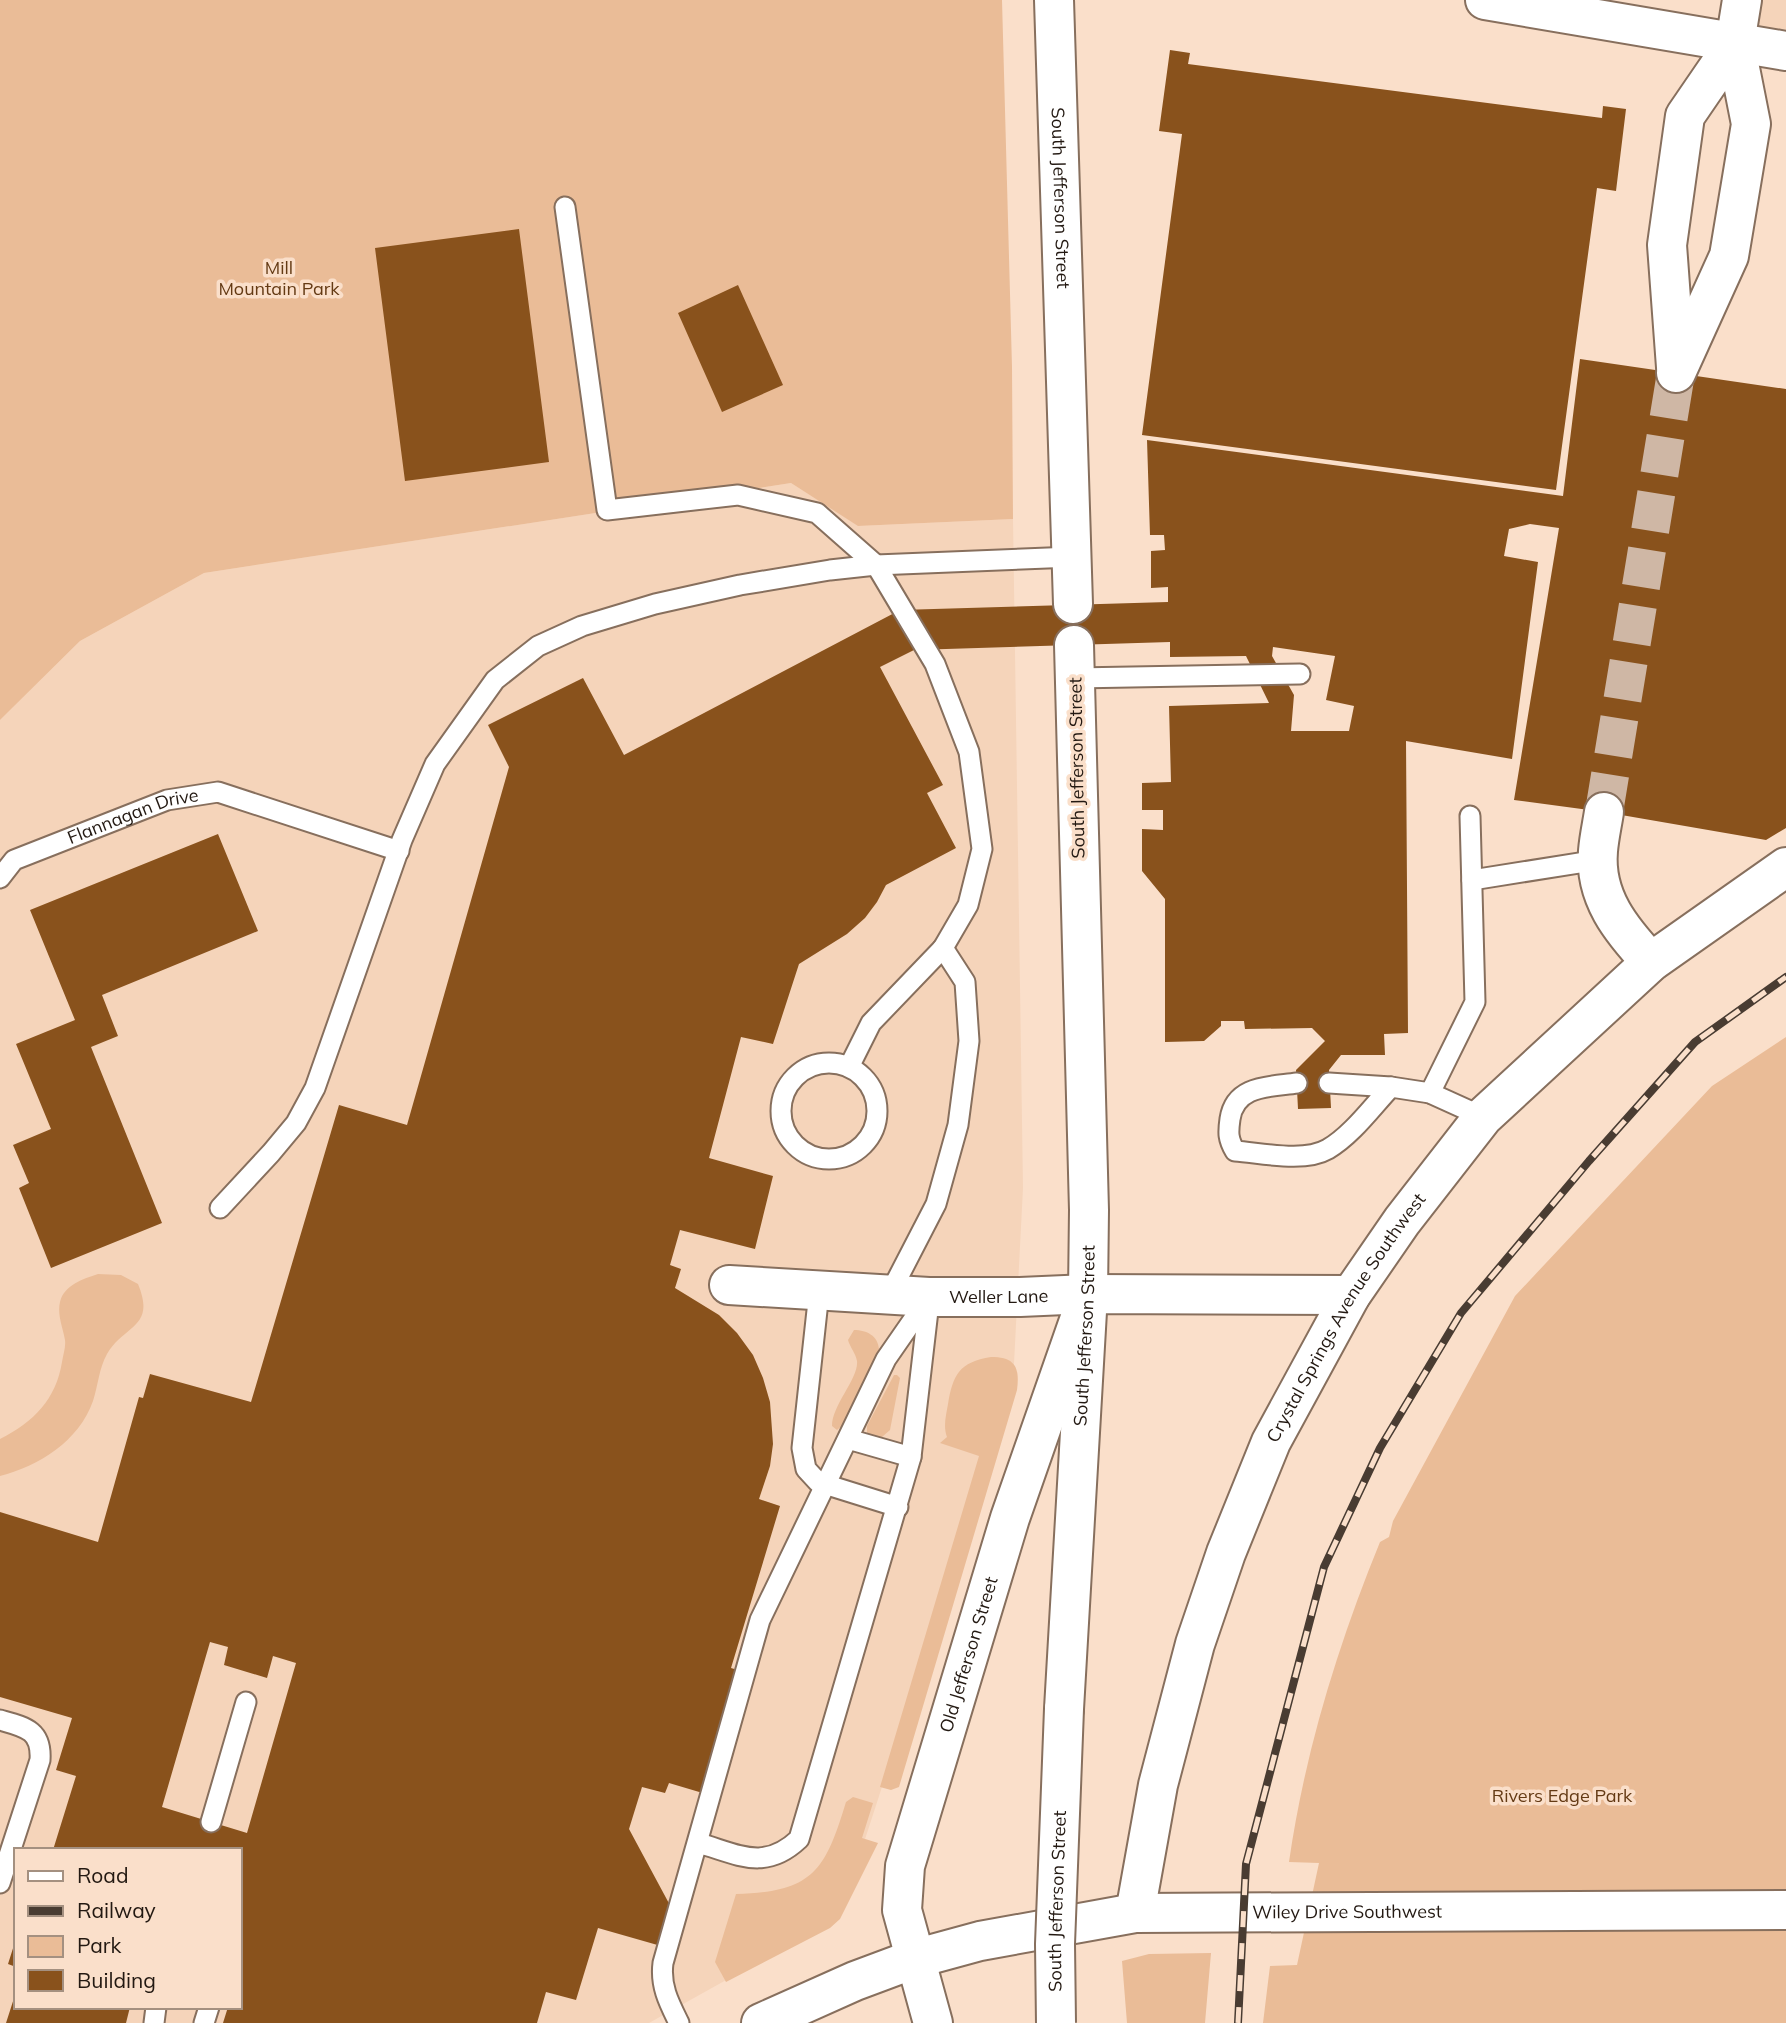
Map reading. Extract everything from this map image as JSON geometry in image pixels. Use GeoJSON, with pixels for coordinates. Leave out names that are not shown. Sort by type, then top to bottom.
{"type":"FeatureCollection","features":[{"type":"Feature","properties":{"kind":"street","name":"South Jefferson Street"},"geometry":{"type":"LineString","coordinates":[[1054,0],[1073,604]]}},
{"type":"Feature","properties":{"kind":"street"},"geometry":{"type":"LineString","coordinates":[[1485,0],[1786,51]]}},
{"type":"Feature","properties":{"kind":"street"},"geometry":{"type":"LineString","coordinates":[[1735,43],[1685,116],[1667,245],[1676,373],[1729,256],[1751,124],[1735,43],[1742,0]]}},
{"type":"Feature","properties":{"kind":"street","name":"South Jefferson Street"},"geometry":{"type":"LineString","coordinates":[[1056,2023],[1055,1944],[1064,1709],[1088,1294],[1089,1210],[1075,662]]}},
{"type":"Feature","properties":{"kind":"street"},"geometry":{"type":"LineString","coordinates":[[1604,812],[1598,860],[1601,891],[1621,930],[1651,962]]}},
{"type":"Feature","properties":{"kind":"street","name":"Crystal Springs Avenue Southwest"},"geometry":{"type":"LineString","coordinates":[[1135,1913],[1158,1785],[1195,1644],[1226,1553],[1271,1442],[1351,1295],[1402,1221],[1483,1117],[1651,962],[1786,867]]}},
{"type":"Feature","properties":{"kind":"street","name":"Weller Lane"},"geometry":{"type":"LineString","coordinates":[[729,1285],[929,1297],[1088,1294],[1351,1295]]}},
{"type":"Feature","properties":{"kind":"street","name":"Old Jefferson Street"},"geometry":{"type":"LineString","coordinates":[[933,2023],[902,1910],[905,1866],[1010,1518],[1088,1294]]}},
{"type":"Feature","properties":{"kind":"street","name":"Wiley Drive Southwest"},"geometry":{"type":"LineString","coordinates":[[761,2023],[855,1981],[914,1959],[981,1941],[1135,1913],[1786,1910]]}},
{"type":"Feature","properties":{"kind":"lane"},"geometry":{"type":"LineString","coordinates":[[565,207],[607,510],[738,495],[817,513],[876,565],[935,664],[969,752],[982,849],[968,905],[943,948],[871,1023],[849,1067]]}},
{"type":"Feature","properties":{"kind":"lane"},"geometry":{"type":"LineString","coordinates":[[220,1208],[296,1123],[315,1088],[399,851],[435,765],[495,680],[538,646],[582,626],[655,604],[740,585],[830,570],[876,565],[1073,557]]}},
{"type":"Feature","properties":{"kind":"lane"},"geometry":{"type":"LineString","coordinates":[[1075,662],[1300,674]]}},
{"type":"Feature","properties":{"kind":"lane","name":"Flannagan Drive"},"geometry":{"type":"LineString","coordinates":[[0,878],[14,860],[58,842],[167,800],[218,792],[399,851]]}},
{"type":"Feature","properties":{"kind":"lane"},"geometry":{"type":"LineString","coordinates":[[1430,1093],[1475,1002],[1470,816]]}},
{"type":"Feature","properties":{"kind":"lane"},"geometry":{"type":"LineString","coordinates":[[1472,880],[1598,860]]}},
{"type":"Feature","properties":{"kind":"lane"},"geometry":{"type":"LineString","coordinates":[[889,1295],[936,1204],[958,1125],[969,1041],[965,982],[943,948]]}},
{"type":"Feature","properties":{"kind":"lane"},"geometry":{"type":"LineString","coordinates":[[834,1063],[849,1067],[862,1075],[872,1088],[877,1104],[877,1120],[872,1136],[860,1148],[846,1156],[831,1159],[814,1157],[800,1150],[789,1139],[783,1125],[781,1109],[784,1094],[792,1080],[811,1067],[834,1063]]}},
{"type":"Feature","properties":{"kind":"lane"},"geometry":{"type":"LineString","coordinates":[[1297,1083],[1250,1090],[1232,1106],[1228,1138],[1235,1151],[1294,1157],[1327,1150],[1391,1087]]}},
{"type":"Feature","properties":{"kind":"lane"},"geometry":{"type":"LineString","coordinates":[[1329,1083],[1391,1087],[1430,1093],[1483,1117]]}},
{"type":"Feature","properties":{"kind":"lane"},"geometry":{"type":"LineString","coordinates":[[819,1292],[803,1459],[811,1476],[818,1482],[898,1507]]}},
{"type":"Feature","properties":{"kind":"lane"},"geometry":{"type":"LineString","coordinates":[[698,1843],[751,1858],[768,1859],[785,1852],[799,1839],[911,1457],[929,1297]]}},
{"type":"Feature","properties":{"kind":"lane"},"geometry":{"type":"LineString","coordinates":[[679,2023],[664,1989],[661,1976],[663,1963],[760,1620],[886,1359],[929,1297]]}},
{"type":"Feature","properties":{"kind":"lane"},"geometry":{"type":"LineString","coordinates":[[848,1440],[911,1457]]}},
{"type":"Feature","properties":{"kind":"lane"},"geometry":{"type":"LineString","coordinates":[[211,1822],[246,1702]]}},
{"type":"Feature","properties":{"kind":"lane"},"geometry":{"type":"LineString","coordinates":[[0,1720],[22,1726],[34,1733],[41,1745],[40,1760],[0,1884]]}},
{"type":"Feature","properties":{"kind":"shaded area"},"geometry":{"type":"Polygon","coordinates":[[[1742,0],[1786,0],[1786,51],[1735,43],[1742,0]]]}},
{"type":"Feature","properties":{"kind":"shaded area"},"geometry":{"type":"Polygon","coordinates":[[[791,483],[859,526],[1013,519],[1023,1188],[1013,1383],[844,1904],[728,1979],[649,2023],[0,2023],[0,720],[80,641],[204,573],[791,483]]]}},
{"type":"Feature","properties":{"kind":"green space","name":"Mill Mountain Park"},"geometry":{"type":"Polygon","coordinates":[[[0,0],[1002,0],[1012,367],[1013,519],[858,526],[791,483],[204,573],[80,641],[0,720],[0,0]]]}},
{"type":"Feature","properties":{"kind":"green space","name":"Rivers Edge Park"},"geometry":{"type":"Polygon","coordinates":[[[1786,1037],[1786,2023],[1263,2023],[1270,1966],[1297,1965],[1319,1863],[1289,1862],[1304,1780],[1337,1659],[1380,1542],[1389,1537],[1393,1521],[1515,1296],[1712,1086],[1786,1037]]]}},
{"type":"Feature","properties":{"kind":"green space"},"geometry":{"type":"Polygon","coordinates":[[[98,1274],[121,1275],[138,1284],[143,1298],[141,1318],[114,1344],[104,1359],[87,1415],[68,1440],[29,1466],[0,1476],[0,1439],[33,1417],[55,1387],[65,1345],[59,1312],[62,1296],[75,1284],[98,1274]]]}},
{"type":"Feature","properties":{"kind":"green space"},"geometry":{"type":"Polygon","coordinates":[[[854,1330],[871,1335],[879,1349],[843,1425],[837,1430],[832,1426],[833,1418],[856,1368],[857,1361],[848,1340],[854,1330]]]}},
{"type":"Feature","properties":{"kind":"green space"},"geometry":{"type":"Polygon","coordinates":[[[991,1357],[1011,1361],[1018,1375],[1017,1390],[899,1787],[891,1790],[880,1787],[979,1456],[940,1443],[947,1437],[945,1421],[952,1385],[965,1366],[991,1357]]]}},
{"type":"Feature","properties":{"kind":"green space"},"geometry":{"type":"Polygon","coordinates":[[[894,1375],[900,1378],[890,1430],[882,1437],[873,1437],[867,1433],[867,1426],[894,1375]]]}},
{"type":"Feature","properties":{"kind":"green space"},"geometry":{"type":"Polygon","coordinates":[[[853,1797],[873,1803],[862,1838],[878,1843],[840,1919],[830,1928],[726,1982],[715,1962],[736,1894],[783,1888],[812,1873],[831,1845],[846,1802],[853,1797]]]}},
{"type":"Feature","properties":{"kind":"green space"},"geometry":{"type":"Polygon","coordinates":[[[1211,1953],[1205,2023],[1127,2023],[1122,1961],[1149,1954],[1211,1953]]]}},
{"type":"Feature","properties":{"kind":"building"},"geometry":{"type":"Polygon","coordinates":[[[1170,50],[1190,53],[1188,64],[1602,118],[1603,106],[1626,109],[1616,191],[1597,188],[1556,490],[1142,435],[1182,134],[1159,131],[1170,50]]]}},
{"type":"Feature","properties":{"kind":"building"},"geometry":{"type":"Polygon","coordinates":[[[519,229],[549,462],[405,481],[375,248],[519,229]]]}},
{"type":"Feature","properties":{"kind":"building"},"geometry":{"type":"Polygon","coordinates":[[[738,285],[783,385],[722,412],[678,313],[738,285]]]}},
{"type":"Feature","properties":{"kind":"building"},"geometry":{"type":"Polygon","coordinates":[[[1580,359],[1786,389],[1786,828],[1766,840],[1604,812],[1514,800],[1559,528],[1530,524],[1509,529],[1504,556],[1538,562],[1512,759],[1406,741],[1408,1033],[1384,1034],[1385,1055],[1341,1055],[1329,1070],[1331,1108],[1298,1109],[1296,1070],[1325,1041],[1312,1028],[1245,1029],[1244,1021],[1221,1021],[1221,1026],[1204,1041],[1165,1042],[1165,899],[1142,871],[1142,829],[1163,830],[1163,810],[1142,810],[1142,783],[1171,782],[1169,706],[1269,703],[1246,656],[1170,657],[1170,642],[914,650],[880,667],[943,785],[927,793],[956,848],[886,885],[865,918],[847,934],[799,964],[773,1044],[741,1037],[709,1158],[773,1176],[755,1249],[680,1230],[670,1265],[681,1269],[675,1288],[719,1315],[753,1355],[770,1402],[773,1444],[770,1466],[759,1499],[780,1506],[731,1668],[741,1671],[706,1794],[669,1783],[665,1793],[642,1787],[629,1829],[672,1909],[661,1946],[598,1928],[576,2000],[546,1992],[537,2023],[223,2023],[227,2009],[242,2009],[242,1848],[54,1848],[76,1776],[56,1770],[72,1718],[0,1697],[0,1512],[98,1542],[139,1397],[143,1398],[150,1374],[251,1402],[339,1105],[407,1125],[509,767],[488,725],[583,678],[624,755],[900,610],[1168,602],[1168,587],[1151,588],[1151,551],[1165,550],[1164,535],[1150,535],[1147,440],[1563,496],[1580,359]],[[1273,647],[1272,656],[1294,695],[1291,731],[1349,731],[1354,706],[1326,700],[1335,656],[1273,647]],[[210,1642],[162,1807],[247,1833],[296,1663],[273,1656],[267,1678],[224,1665],[228,1647],[210,1642]]]}},
{"type":"Feature","properties":{"kind":"building"},"geometry":{"type":"Polygon","coordinates":[[[218,834],[258,931],[102,995],[118,1036],[91,1047],[162,1223],[51,1268],[19,1188],[29,1183],[13,1145],[51,1129],[16,1044],[75,1020],[30,910],[218,834]]]}},
{"type":"Feature","properties":{"kind":"building"},"geometry":{"type":"Polygon","coordinates":[[[14,1945],[14,1966],[8,1964],[14,1945]]]}},
{"type":"Feature","properties":{"kind":"building"},"geometry":{"type":"Polygon","coordinates":[[[14,1998],[14,2009],[130,2009],[126,2023],[6,2023],[14,1998]]]}},
{"type":"Feature","properties":{"kind":"tunnel"},"geometry":{"type":"LineString","coordinates":[[1604,812],[1676,373]]}},
{"type":"Feature","properties":{"kind":"railway"},"geometry":{"type":"LineString","coordinates":[[1238,2023],[1246,1864],[1324,1567],[1380,1448],[1461,1313],[1589,1161],[1695,1042],[1786,977]]}}]}
